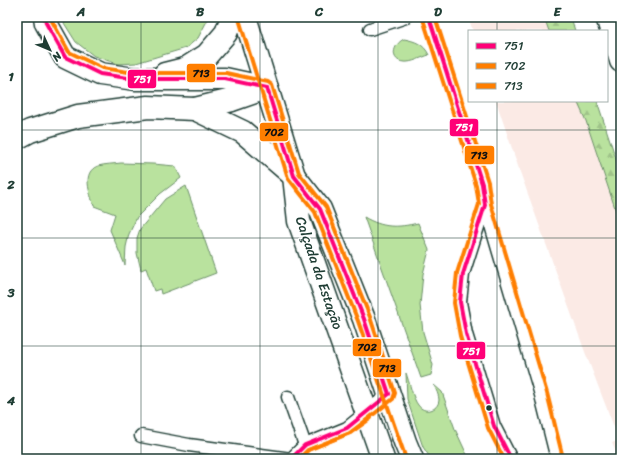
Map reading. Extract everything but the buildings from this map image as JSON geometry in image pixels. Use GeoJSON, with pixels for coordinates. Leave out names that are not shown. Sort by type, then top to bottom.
{"type":"FeatureCollection","features":[{"type":"Feature","properties":{"kind":"main road"},"geometry":{"type":"LineString","coordinates":[[45,17],[46,23],[65,57],[100,74],[135,79],[225,79],[267,88]]}},
{"type":"Feature","properties":{"kind":"main road"},"geometry":{"type":"LineString","coordinates":[[149,79],[185,69],[207,55],[226,33],[232,17]]}},
{"type":"Feature","properties":{"kind":"main road","name":"Calçada da Estação"},"geometry":{"type":"LineString","coordinates":[[245,17],[294,176],[299,221],[383,459]]}},
{"type":"Feature","properties":{"kind":"main road"},"geometry":{"type":"LineString","coordinates":[[607,17],[621,61]]}},
{"type":"Feature","properties":{"kind":"main road"},"geometry":{"type":"LineString","coordinates":[[17,138],[30,130],[78,116],[148,107],[194,109],[232,100],[267,88]]}},
{"type":"Feature","properties":{"kind":"main road"},"geometry":{"type":"LineString","coordinates":[[194,109],[243,132],[294,176]]}},
{"type":"Feature","properties":{"kind":"main road","name":"Calçada da Estação"},"geometry":{"type":"LineString","coordinates":[[294,176],[320,209],[364,319],[412,459]]}},
{"type":"Feature","properties":{"kind":"lane"},"geometry":{"type":"LineString","coordinates":[[370,29],[406,17]]}},
{"type":"Feature","properties":{"kind":"lane"},"geometry":{"type":"LineString","coordinates":[[429,17],[482,184],[485,205],[541,395],[557,459]]}},
{"type":"Feature","properties":{"kind":"lane"},"geometry":{"type":"LineString","coordinates":[[485,205],[462,274],[460,302],[466,334],[494,426],[511,459]]}},
{"type":"Feature","properties":{"kind":"lane"},"geometry":{"type":"LineString","coordinates":[[141,436],[189,445],[291,459],[305,445],[347,428],[389,394]]}},
{"type":"Feature","properties":{"kind":"lane"},"geometry":{"type":"LineString","coordinates":[[288,397],[305,445]]}},
{"type":"Feature","properties":{"kind":"shaded area"},"geometry":{"type":"Polygon","coordinates":[[[468,17],[550,17],[554,30],[473,30],[468,17]]]}},
{"type":"Feature","properties":{"kind":"shaded area"},"geometry":{"type":"Polygon","coordinates":[[[496,102],[581,102],[621,212],[621,459],[619,459],[612,443],[619,440],[585,352],[496,102]]]}},
{"type":"Feature","properties":{"kind":"green space"},"geometry":{"type":"Polygon","coordinates":[[[66,17],[207,17],[207,21],[198,38],[186,48],[136,63],[118,64],[94,56],[76,42],[64,23],[66,17]]]}},
{"type":"Feature","properties":{"kind":"green space"},"geometry":{"type":"Polygon","coordinates":[[[544,17],[571,17],[575,30],[549,30],[544,17]]]}},
{"type":"Feature","properties":{"kind":"green space"},"geometry":{"type":"Polygon","coordinates":[[[404,39],[419,44],[425,48],[429,55],[410,62],[399,61],[396,59],[394,52],[397,45],[404,39]]]}},
{"type":"Feature","properties":{"kind":"green space"},"geometry":{"type":"Polygon","coordinates":[[[577,102],[597,102],[621,174],[621,226],[586,121],[577,102]]]}},
{"type":"Feature","properties":{"kind":"green space"},"geometry":{"type":"Polygon","coordinates":[[[121,163],[175,166],[181,178],[160,194],[137,217],[129,234],[126,247],[125,265],[110,230],[115,214],[94,206],[88,184],[88,178],[93,169],[101,165],[121,163]]]}},
{"type":"Feature","properties":{"kind":"green space"},"geometry":{"type":"Polygon","coordinates":[[[186,186],[216,273],[161,294],[160,289],[154,291],[146,268],[141,270],[137,253],[137,238],[140,229],[165,199],[186,186]]]}},
{"type":"Feature","properties":{"kind":"green space"},"geometry":{"type":"Polygon","coordinates":[[[364,217],[371,221],[390,226],[403,226],[418,223],[429,250],[423,274],[420,305],[423,332],[433,365],[431,375],[421,378],[364,217]]]}},
{"type":"Feature","properties":{"kind":"green space"},"geometry":{"type":"Polygon","coordinates":[[[406,373],[416,402],[424,410],[433,409],[438,404],[439,400],[434,385],[442,392],[455,429],[469,459],[431,459],[423,447],[407,399],[406,373]]]}},
{"type":"Feature","properties":{"kind":"transit line","name":"751"},"geometry":{"type":"LineString","coordinates":[[45,17],[46,23],[65,57],[100,74],[135,79],[225,79],[267,88]]}},
{"type":"Feature","properties":{"kind":"transit line","name":"713"},"geometry":{"type":"LineString","coordinates":[[51,17],[69,52],[102,68],[135,73],[226,73],[268,82],[272,85],[299,173],[326,207],[370,317],[395,393],[393,399],[350,433],[308,450],[299,459]]}},
{"type":"Feature","properties":{"kind":"transit line","name":"751"},"geometry":{"type":"LineString","coordinates":[[429,17],[482,184],[485,205],[463,274],[460,302],[466,334],[494,426],[511,459]]}},
{"type":"Feature","properties":{"kind":"transit line","name":"713"},"geometry":{"type":"LineString","coordinates":[[435,17],[488,182],[491,204],[547,393],[563,458]]}},
{"type":"Feature","properties":{"kind":"transit line","name":"702"},"geometry":{"type":"LineString","coordinates":[[239,19],[288,178],[315,212],[358,321],[406,459]]}},
{"type":"Feature","properties":{"kind":"transit line","name":"702"},"geometry":{"type":"LineString","coordinates":[[423,19],[476,185],[479,204],[457,273],[454,303],[460,336],[488,428],[504,459]]}},
{"type":"Feature","properties":{"kind":"transit line","name":"751"},"geometry":{"type":"LineString","coordinates":[[267,88],[294,176],[320,209],[364,319],[389,394]]}},
{"type":"Feature","properties":{"kind":"transit line","name":"751"},"geometry":{"type":"LineString","coordinates":[[291,459],[305,445],[347,428],[389,394]]}},
{"type":"Feature","properties":{"kind":"transit line","name":"702"},"geometry":{"type":"LineString","coordinates":[[299,459],[308,450],[350,433],[371,418]]}}]}
